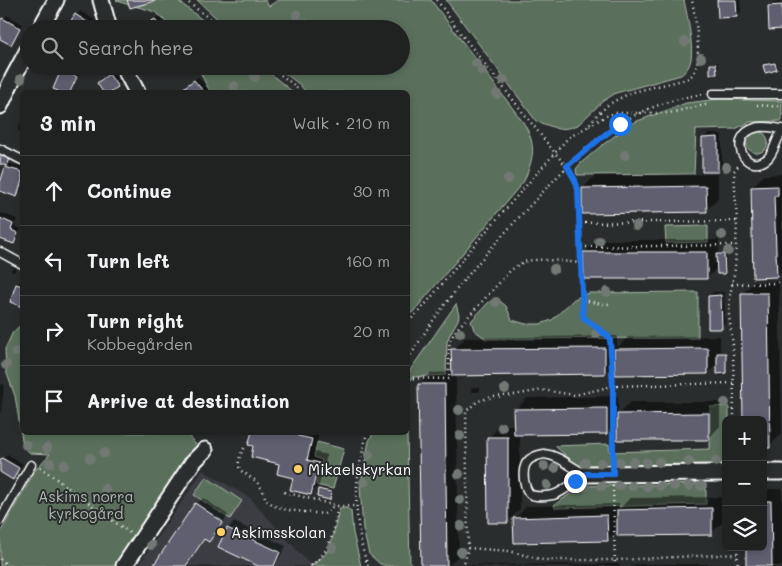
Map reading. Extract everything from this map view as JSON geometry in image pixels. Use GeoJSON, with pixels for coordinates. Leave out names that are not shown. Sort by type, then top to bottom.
{"type":"FeatureCollection","features":[{"type":"Feature","properties":{"kind":"street"},"geometry":{"type":"LineString","coordinates":[[45,20],[56,0]]}},
{"type":"Feature","properties":{"kind":"street"},"geometry":{"type":"LineString","coordinates":[[101,0],[107,20]]}},
{"type":"Feature","properties":{"kind":"street"},"geometry":{"type":"LineString","coordinates":[[0,106],[20,65]]}},
{"type":"Feature","properties":{"kind":"street"},"geometry":{"type":"LineString","coordinates":[[128,75],[136,90]]}},
{"type":"Feature","properties":{"kind":"street"},"geometry":{"type":"LineString","coordinates":[[124,566],[192,462],[205,450]]}},
{"type":"Feature","properties":{"kind":"street"},"geometry":{"type":"LineString","coordinates":[[586,474],[722,472]]}},
{"type":"Feature","properties":{"kind":"street"},"geometry":{"type":"LineString","coordinates":[[767,472],[782,472]]}},
{"type":"Feature","properties":{"kind":"lane"},"geometry":{"type":"LineString","coordinates":[[713,94],[782,94]]}},
{"type":"Feature","properties":{"kind":"lane"},"geometry":{"type":"LineString","coordinates":[[761,127],[782,130],[769,158],[756,163],[746,160],[742,155],[740,141],[748,131],[761,127]]}},
{"type":"Feature","properties":{"kind":"lane"},"geometry":{"type":"LineString","coordinates":[[0,149],[20,159]]}},
{"type":"Feature","properties":{"kind":"lane"},"geometry":{"type":"LineString","coordinates":[[0,252],[20,263]]}},
{"type":"Feature","properties":{"kind":"lane"},"geometry":{"type":"LineString","coordinates":[[544,454],[552,455],[578,472],[586,474],[554,495],[537,496],[530,494],[526,489],[523,470],[531,458],[544,454]]}},
{"type":"Feature","properties":{"kind":"lane"},"geometry":{"type":"LineString","coordinates":[[0,520],[31,465]]}},
{"type":"Feature","properties":{"kind":"path"},"geometry":{"type":"LineString","coordinates":[[185,0],[211,20]]}},
{"type":"Feature","properties":{"kind":"path"},"geometry":{"type":"LineString","coordinates":[[437,0],[458,30],[554,153],[567,166],[575,180],[578,190],[580,223],[583,317],[608,336],[610,340],[613,386],[615,566]]}},
{"type":"Feature","properties":{"kind":"path"},"geometry":{"type":"LineString","coordinates":[[410,320],[568,138],[581,132],[602,111],[618,99],[633,92],[687,79],[692,76],[698,61],[692,0]]}},
{"type":"Feature","properties":{"kind":"path"},"geometry":{"type":"LineString","coordinates":[[281,75],[298,90]]}},
{"type":"Feature","properties":{"kind":"path"},"geometry":{"type":"LineString","coordinates":[[410,357],[435,318],[476,266],[567,166],[608,132],[641,112],[686,98],[713,94]]}},
{"type":"Feature","properties":{"kind":"path"},"geometry":{"type":"LineString","coordinates":[[587,127],[615,113],[669,112],[708,104]]}},
{"type":"Feature","properties":{"kind":"path"},"geometry":{"type":"LineString","coordinates":[[754,105],[782,108]]}},
{"type":"Feature","properties":{"kind":"path"},"geometry":{"type":"LineString","coordinates":[[734,416],[733,345],[729,316],[730,296],[736,269],[737,221],[734,171],[746,160]]}},
{"type":"Feature","properties":{"kind":"path"},"geometry":{"type":"LineString","coordinates":[[580,223],[737,221]]}},
{"type":"Feature","properties":{"kind":"path"},"geometry":{"type":"LineString","coordinates":[[581,247],[736,245]]}},
{"type":"Feature","properties":{"kind":"path"},"geometry":{"type":"LineString","coordinates":[[410,378],[449,379],[448,348],[456,330],[518,265],[526,261],[538,260],[581,263]]}},
{"type":"Feature","properties":{"kind":"path"},"geometry":{"type":"LineString","coordinates":[[732,284],[782,282]]}},
{"type":"Feature","properties":{"kind":"path"},"geometry":{"type":"LineString","coordinates":[[583,300],[612,304]]}},
{"type":"Feature","properties":{"kind":"path"},"geometry":{"type":"LineString","coordinates":[[366,435],[357,486],[357,506],[360,537],[368,566]]}},
{"type":"Feature","properties":{"kind":"path"},"geometry":{"type":"LineString","coordinates":[[244,448],[239,459],[239,467],[256,481],[262,489],[266,500],[275,506],[287,510],[302,510],[324,514],[334,505]]}},
{"type":"Feature","properties":{"kind":"path"},"geometry":{"type":"LineString","coordinates":[[31,465],[35,463],[140,540]]}},
{"type":"Feature","properties":{"kind":"path"},"geometry":{"type":"LineString","coordinates":[[284,492],[338,506],[357,506]]}},
{"type":"Feature","properties":{"kind":"path"},"geometry":{"type":"LineString","coordinates":[[311,566],[320,559],[329,546],[338,506]]}},
{"type":"Feature","properties":{"kind":"path"},"geometry":{"type":"LineString","coordinates":[[461,566],[465,561],[468,548]]}},
{"type":"Feature","properties":{"kind":"path"},"geometry":{"type":"LineString","coordinates":[[737,551],[738,566]]}},
{"type":"Feature","properties":{"kind":"path"},"geometry":{"type":"LineString","coordinates":[[0,559],[8,566]]}},
{"type":"Feature","properties":{"kind":"shaded area","name":"Askimsskolan"},"geometry":{"type":"Polygon","coordinates":[[[202,470],[250,498],[311,566],[138,566],[202,470]]]}},
{"type":"Feature","properties":{"kind":"green space"},"geometry":{"type":"Polygon","coordinates":[[[116,0],[177,0],[203,20],[164,20],[154,12],[116,0]]]}},
{"type":"Feature","properties":{"kind":"green space"},"geometry":{"type":"Polygon","coordinates":[[[197,0],[265,0],[269,6],[278,0],[431,0],[523,122],[532,144],[532,158],[524,181],[413,312],[410,314],[410,90],[304,90],[287,75],[410,75],[410,20],[218,20],[197,0]]]}},
{"type":"Feature","properties":{"kind":"green space"},"geometry":{"type":"Polygon","coordinates":[[[446,0],[684,0],[692,50],[690,63],[681,75],[616,93],[603,101],[578,125],[558,129],[536,121],[446,0]]]}},
{"type":"Feature","properties":{"kind":"green space"},"geometry":{"type":"Polygon","coordinates":[[[202,75],[272,75],[291,90],[209,90],[202,75]]]}},
{"type":"Feature","properties":{"kind":"green space"},"geometry":{"type":"Polygon","coordinates":[[[719,99],[782,101],[782,121],[750,122],[735,129],[696,130],[694,174],[577,175],[576,169],[581,163],[632,123],[686,103],[719,99]]]}},
{"type":"Feature","properties":{"kind":"green space"},"geometry":{"type":"Polygon","coordinates":[[[757,131],[765,134],[768,142],[765,150],[757,153],[749,150],[746,142],[749,134],[757,131]]]}},
{"type":"Feature","properties":{"kind":"green space"},"geometry":{"type":"Polygon","coordinates":[[[708,226],[708,242],[666,243],[665,227],[708,226]]]}},
{"type":"Feature","properties":{"kind":"green space"},"geometry":{"type":"Polygon","coordinates":[[[698,292],[698,338],[486,339],[474,330],[471,321],[489,302],[496,298],[506,306],[512,320],[526,324],[540,324],[552,320],[574,299],[589,293],[698,292]]]}},
{"type":"Feature","properties":{"kind":"green space"},"geometry":{"type":"Polygon","coordinates":[[[456,304],[459,315],[447,342],[446,375],[412,377],[410,382],[410,370],[456,304]]]}},
{"type":"Feature","properties":{"kind":"green space","name":"Askims norra kyrkogård"},"geometry":{"type":"Polygon","coordinates":[[[20,326],[20,427],[15,396],[6,371],[5,349],[13,332],[20,326]]]}},
{"type":"Feature","properties":{"kind":"green space"},"geometry":{"type":"Polygon","coordinates":[[[729,406],[729,416],[722,416],[722,465],[580,468],[555,446],[609,444],[610,452],[710,449],[710,407],[729,406]]]}},
{"type":"Feature","properties":{"kind":"green space","name":"Askims norra kyrkogård"},"geometry":{"type":"Polygon","coordinates":[[[21,435],[188,435],[199,448],[119,566],[0,566],[0,533],[36,469],[50,454],[30,453],[23,446],[21,435]]]}},
{"type":"Feature","properties":{"kind":"green space"},"geometry":{"type":"Polygon","coordinates":[[[372,435],[407,435],[410,566],[387,566],[380,564],[369,554],[363,529],[360,487],[369,441],[372,435]]]}},
{"type":"Feature","properties":{"kind":"green space"},"geometry":{"type":"Polygon","coordinates":[[[317,442],[344,449],[333,489],[316,485],[322,460],[314,457],[317,442]]]}},
{"type":"Feature","properties":{"kind":"green space"},"geometry":{"type":"Polygon","coordinates":[[[206,477],[242,501],[230,519],[194,495],[206,477]]]}},
{"type":"Feature","properties":{"kind":"green space"},"geometry":{"type":"Polygon","coordinates":[[[706,484],[706,504],[555,508],[554,505],[582,486],[706,484]]]}},
{"type":"Feature","properties":{"kind":"green space"},"geometry":{"type":"Polygon","coordinates":[[[343,508],[351,511],[353,533],[361,566],[310,566],[323,557],[329,548],[338,514],[340,509],[343,508]]]}},
{"type":"Feature","properties":{"kind":"building"},"geometry":{"type":"Polygon","coordinates":[[[127,0],[155,0],[155,1],[130,8],[127,0]]]}},
{"type":"Feature","properties":{"kind":"building"},"geometry":{"type":"Polygon","coordinates":[[[717,0],[736,0],[737,17],[718,18],[717,0]]]}},
{"type":"Feature","properties":{"kind":"building"},"geometry":{"type":"Polygon","coordinates":[[[782,5],[782,29],[769,30],[768,6],[782,5]]]}},
{"type":"Feature","properties":{"kind":"building"},"geometry":{"type":"Polygon","coordinates":[[[75,14],[84,20],[71,20],[75,14]]]}},
{"type":"Feature","properties":{"kind":"building"},"geometry":{"type":"Polygon","coordinates":[[[2,18],[20,28],[11,45],[0,39],[0,21],[2,18]]]}},
{"type":"Feature","properties":{"kind":"building"},"geometry":{"type":"Polygon","coordinates":[[[775,63],[777,70],[765,73],[763,65],[775,63]]]}},
{"type":"Feature","properties":{"kind":"building"},"geometry":{"type":"Polygon","coordinates":[[[710,64],[716,64],[717,74],[710,74],[710,64]]]}},
{"type":"Feature","properties":{"kind":"building"},"geometry":{"type":"Polygon","coordinates":[[[59,75],[77,77],[71,90],[53,89],[59,75]]]}},
{"type":"Feature","properties":{"kind":"building"},"geometry":{"type":"Polygon","coordinates":[[[110,75],[118,87],[113,90],[102,90],[97,83],[110,75]]]}},
{"type":"Feature","properties":{"kind":"building"},"geometry":{"type":"Polygon","coordinates":[[[194,80],[202,90],[181,90],[194,80]]]}},
{"type":"Feature","properties":{"kind":"building"},"geometry":{"type":"Polygon","coordinates":[[[718,137],[718,172],[702,172],[702,138],[718,137]]]}},
{"type":"Feature","properties":{"kind":"building"},"geometry":{"type":"Polygon","coordinates":[[[1,156],[10,159],[7,166],[0,164],[1,156]]]}},
{"type":"Feature","properties":{"kind":"building"},"geometry":{"type":"Polygon","coordinates":[[[5,167],[20,171],[20,187],[17,197],[0,191],[0,183],[5,167]]]}},
{"type":"Feature","properties":{"kind":"building"},"geometry":{"type":"Polygon","coordinates":[[[706,186],[707,212],[582,214],[582,188],[706,186]]]}},
{"type":"Feature","properties":{"kind":"building"},"geometry":{"type":"Polygon","coordinates":[[[778,186],[778,196],[774,196],[777,277],[753,278],[751,187],[778,186]]]}},
{"type":"Feature","properties":{"kind":"building"},"geometry":{"type":"Polygon","coordinates":[[[0,218],[13,224],[11,230],[18,233],[14,244],[0,239],[0,218]]]}},
{"type":"Feature","properties":{"kind":"building"},"geometry":{"type":"Polygon","coordinates":[[[583,252],[707,252],[707,279],[584,279],[583,252]]]}},
{"type":"Feature","properties":{"kind":"building"},"geometry":{"type":"Polygon","coordinates":[[[716,254],[724,254],[725,274],[717,274],[716,254]]]}},
{"type":"Feature","properties":{"kind":"building"},"geometry":{"type":"Polygon","coordinates":[[[16,284],[20,285],[20,306],[10,302],[16,284]]]}},
{"type":"Feature","properties":{"kind":"building"},"geometry":{"type":"Polygon","coordinates":[[[741,293],[768,293],[770,448],[767,448],[767,416],[743,416],[741,293]]]}},
{"type":"Feature","properties":{"kind":"building"},"geometry":{"type":"Polygon","coordinates":[[[721,295],[722,329],[708,329],[708,296],[721,295]]]}},
{"type":"Feature","properties":{"kind":"building"},"geometry":{"type":"Polygon","coordinates":[[[605,348],[605,374],[452,376],[451,349],[605,348]]]}},
{"type":"Feature","properties":{"kind":"building"},"geometry":{"type":"Polygon","coordinates":[[[708,348],[708,374],[615,375],[614,349],[708,348]]]}},
{"type":"Feature","properties":{"kind":"building"},"geometry":{"type":"Polygon","coordinates":[[[717,353],[726,353],[726,373],[717,374],[717,353]]]}},
{"type":"Feature","properties":{"kind":"building"},"geometry":{"type":"Polygon","coordinates":[[[418,384],[445,384],[447,566],[421,566],[418,384]]]}},
{"type":"Feature","properties":{"kind":"building"},"geometry":{"type":"Polygon","coordinates":[[[607,408],[607,434],[514,435],[513,409],[607,408]]]}},
{"type":"Feature","properties":{"kind":"building"},"geometry":{"type":"Polygon","coordinates":[[[709,413],[709,440],[617,440],[617,414],[709,413]]]}},
{"type":"Feature","properties":{"kind":"building","name":"Mikaelskyrkan"},"geometry":{"type":"Polygon","coordinates":[[[251,435],[298,435],[312,439],[307,460],[319,463],[311,495],[290,490],[293,478],[277,474],[279,464],[251,457],[253,446],[248,445],[251,435]]]}},
{"type":"Feature","properties":{"kind":"building"},"geometry":{"type":"Polygon","coordinates":[[[487,437],[508,437],[508,523],[488,523],[487,437]]]}},
{"type":"Feature","properties":{"kind":"building"},"geometry":{"type":"Polygon","coordinates":[[[2,458],[19,468],[13,480],[0,472],[0,461],[2,458]]]}},
{"type":"Feature","properties":{"kind":"building"},"geometry":{"type":"Polygon","coordinates":[[[318,489],[331,492],[330,500],[317,497],[318,489]]]}},
{"type":"Feature","properties":{"kind":"building"},"geometry":{"type":"Polygon","coordinates":[[[767,501],[771,501],[772,566],[746,566],[746,551],[767,551],[767,501]]]}},
{"type":"Feature","properties":{"kind":"building"},"geometry":{"type":"Polygon","coordinates":[[[195,503],[223,522],[209,542],[204,539],[186,566],[153,566],[195,503]]]}},
{"type":"Feature","properties":{"kind":"building"},"geometry":{"type":"Polygon","coordinates":[[[712,508],[712,535],[617,536],[617,510],[712,508]]]}},
{"type":"Feature","properties":{"kind":"building"},"geometry":{"type":"Polygon","coordinates":[[[607,515],[608,541],[514,543],[513,518],[607,515]]]}},
{"type":"Feature","properties":{"kind":"building"},"geometry":{"type":"Polygon","coordinates":[[[227,528],[280,552],[274,566],[258,566],[218,547],[227,528]]]}},
{"type":"Feature","properties":{"kind":"place","name":"Mikaelskyrkan"},"geometry":{"type":"Point","coordinates":[298,469]}},
{"type":"Feature","properties":{"kind":"place","name":"Askimsskolan"},"geometry":{"type":"Point","coordinates":[221,532]}},
{"type":"Feature","properties":{"kind":"route"},"geometry":{"type":"LineString","coordinates":[[575,481],[586,474],[613,474],[613,386],[610,340],[608,336],[583,317],[578,190],[567,166],[620,124]]}}]}
